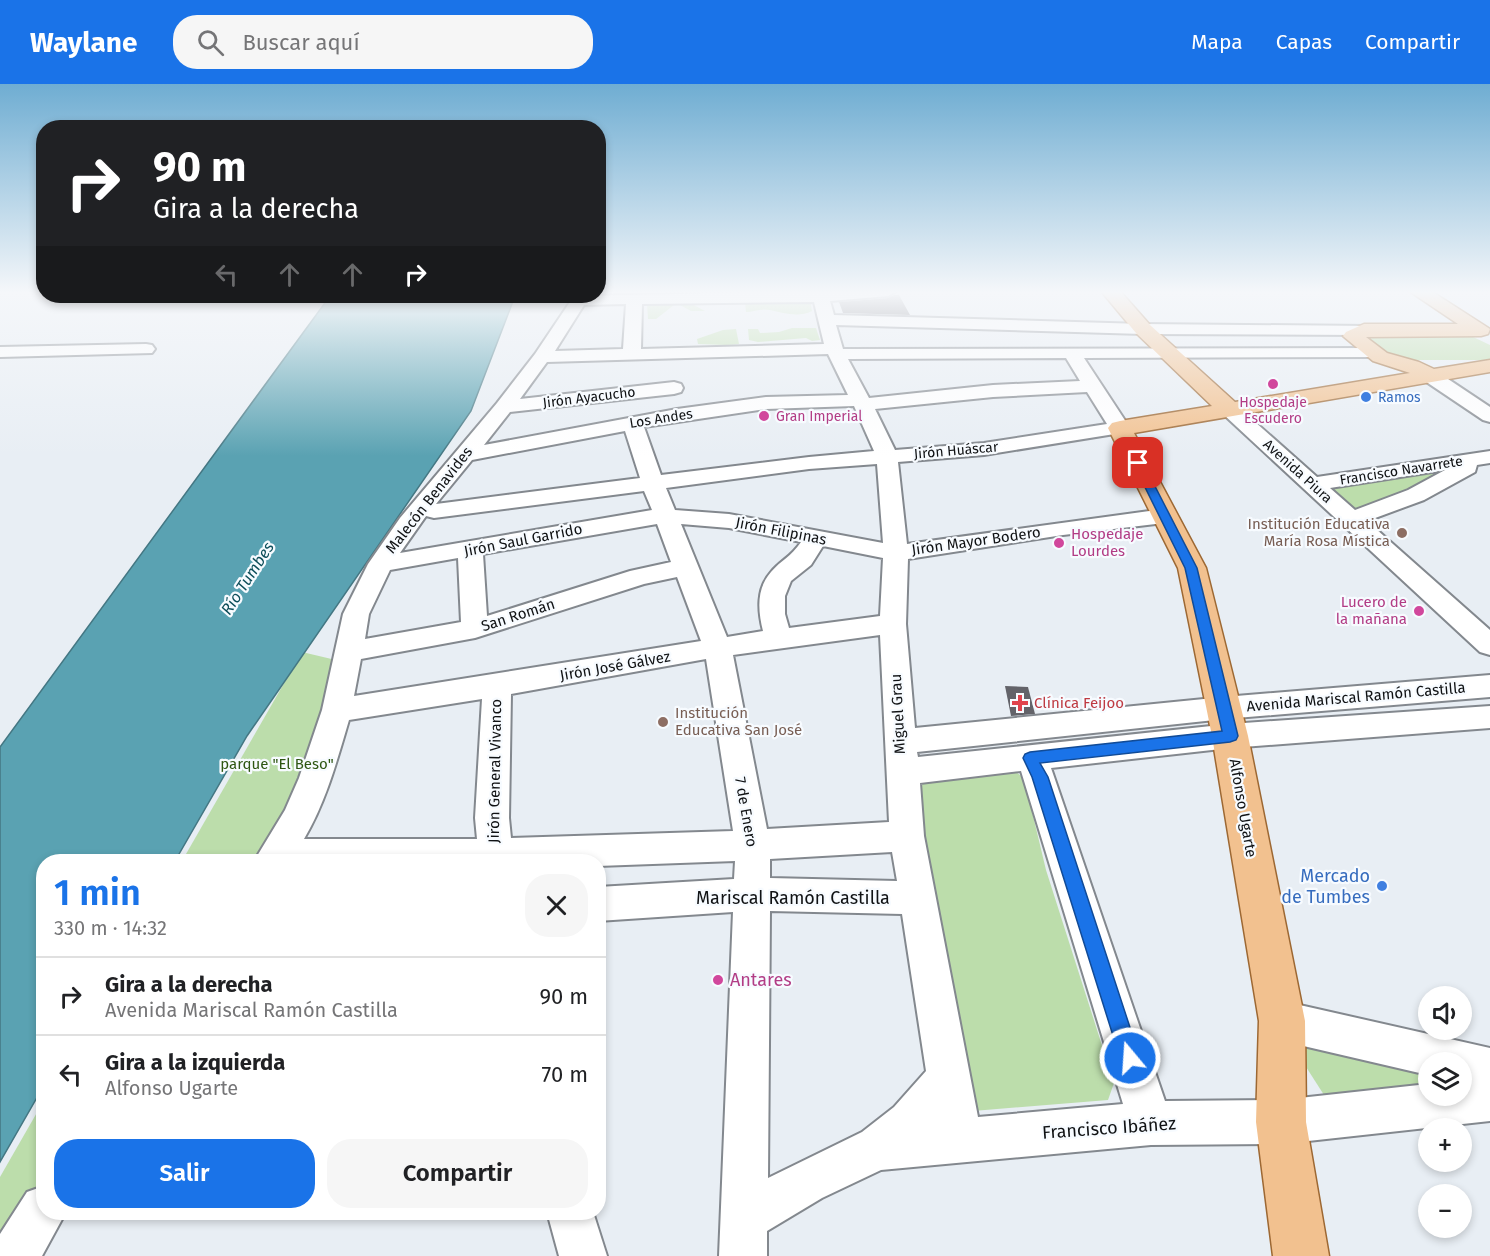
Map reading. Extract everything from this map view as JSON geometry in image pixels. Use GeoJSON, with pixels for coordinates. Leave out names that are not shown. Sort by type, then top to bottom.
{"type":"FeatureCollection","features":[{"type":"Feature","properties":{"kind":"main road","name":"Avenida Piura"},"geometry":{"type":"LineString","coordinates":[[1160,346],[1230,410]]}},
{"type":"Feature","properties":{"kind":"main road"},"geometry":{"type":"LineString","coordinates":[[1363,346],[1370,352],[1389,361],[1420,369],[1429,375]]}},
{"type":"Feature","properties":{"kind":"main road","name":"Jirón Huáscar"},"geometry":{"type":"LineString","coordinates":[[1120,428],[1490,366]]}},
{"type":"Feature","properties":{"kind":"main road","name":"Alfonso Ugarte"},"geometry":{"type":"LineString","coordinates":[[1120,428],[1191,568],[1227,722],[1282,1021],[1281,1122],[1301,1256]]}},
{"type":"Feature","properties":{"kind":"street","name":"Malecón Benavides"},"geometry":{"type":"LineString","coordinates":[[275,854],[298,817],[315,778],[337,710],[356,614],[380,564],[420,508],[504,407],[549,346]]}},
{"type":"Feature","properties":{"kind":"street"},"geometry":{"type":"LineString","coordinates":[[632,346],[632,355]]}},
{"type":"Feature","properties":{"kind":"street","name":"Miguel Grau"},"geometry":{"type":"LineString","coordinates":[[834,346],[887,456],[896,553],[892,624],[907,836],[916,898],[961,1141]]}},
{"type":"Feature","properties":{"kind":"street"},"geometry":{"type":"LineString","coordinates":[[0,352],[146,349]]}},
{"type":"Feature","properties":{"kind":"street"},"geometry":{"type":"LineString","coordinates":[[542,357],[835,352],[1073,355],[1370,352]]}},
{"type":"Feature","properties":{"kind":"street","name":"Alfonso Ugarte"},"geometry":{"type":"LineString","coordinates":[[1073,355],[1120,428]]}},
{"type":"Feature","properties":{"kind":"street"},"geometry":{"type":"LineString","coordinates":[[562,400],[568,356]]}},
{"type":"Feature","properties":{"kind":"street"},"geometry":{"type":"LineString","coordinates":[[1429,375],[1490,416]]}},
{"type":"Feature","properties":{"kind":"street","name":"Los Andes"},"geometry":{"type":"LineString","coordinates":[[463,455],[632,422],[766,403],[862,402],[993,391],[1092,386]]}},
{"type":"Feature","properties":{"kind":"street","name":"Jirón Ayacucho"},"geometry":{"type":"LineString","coordinates":[[504,407],[674,388]]}},
{"type":"Feature","properties":{"kind":"street","name":"Avenida Piura"},"geometry":{"type":"LineString","coordinates":[[1230,410],[1490,645]]}},
{"type":"Feature","properties":{"kind":"street","name":"7 de Enero"},"geometry":{"type":"LineString","coordinates":[[632,422],[665,516],[718,649],[753,845],[741,1245]]}},
{"type":"Feature","properties":{"kind":"street","name":"Jirón Huáscar"},"geometry":{"type":"LineString","coordinates":[[420,508],[434,512],[809,463],[984,449],[1120,428]]}},
{"type":"Feature","properties":{"kind":"street"},"geometry":{"type":"LineString","coordinates":[[1352,519],[1416,495],[1487,457]]}},
{"type":"Feature","properties":{"kind":"street","name":"Francisco Navarrete"},"geometry":{"type":"LineString","coordinates":[[1312,484],[1487,457]]}},
{"type":"Feature","properties":{"kind":"street","name":"Jirón Filipinas"},"geometry":{"type":"LineString","coordinates":[[665,516],[729,521],[896,553]]}},
{"type":"Feature","properties":{"kind":"street","name":"Jirón Saul Garrido"},"geometry":{"type":"LineString","coordinates":[[380,564],[665,516]]}},
{"type":"Feature","properties":{"kind":"street","name":"Jirón Mayor Bodero"},"geometry":{"type":"LineString","coordinates":[[896,553],[1063,528],[1164,516]]}},
{"type":"Feature","properties":{"kind":"street"},"geometry":{"type":"LineString","coordinates":[[779,639],[772,614],[772,596],[780,577],[802,560],[816,538]]}},
{"type":"Feature","properties":{"kind":"street"},"geometry":{"type":"LineString","coordinates":[[470,550],[475,629]]}},
{"type":"Feature","properties":{"kind":"street","name":"San Román"},"geometry":{"type":"LineString","coordinates":[[347,652],[475,629],[629,580],[686,567]]}},
{"type":"Feature","properties":{"kind":"street","name":"Jirón José Gálvez"},"geometry":{"type":"LineString","coordinates":[[337,710],[497,687],[779,639],[892,624]]}},
{"type":"Feature","properties":{"kind":"street","name":"Avenida Mariscal Ramón Castilla"},"geometry":{"type":"LineString","coordinates":[[901,757],[1227,722],[1490,686]]}},
{"type":"Feature","properties":{"kind":"street","name":"Jirón General Vivanco"},"geometry":{"type":"LineString","coordinates":[[495,854],[492,818],[497,687]]}},
{"type":"Feature","properties":{"kind":"street","name":"Avenida Mariscal Ramón Castilla"},"geometry":{"type":"LineString","coordinates":[[901,757],[1030,758],[1227,722],[1490,717]]}},
{"type":"Feature","properties":{"kind":"street"},"geometry":{"type":"LineString","coordinates":[[1030,758],[1040,777],[1150,1123]]}},
{"type":"Feature","properties":{"kind":"street"},"geometry":{"type":"LineString","coordinates":[[495,854],[753,845],[907,836]]}},
{"type":"Feature","properties":{"kind":"street","name":"Mariscal Ramón Castilla"},"geometry":{"type":"LineString","coordinates":[[606,903],[753,894],[916,898]]}},
{"type":"Feature","properties":{"kind":"street"},"geometry":{"type":"LineString","coordinates":[[1282,1021],[1418,1052]]}},
{"type":"Feature","properties":{"kind":"street"},"geometry":{"type":"LineString","coordinates":[[1472,1065],[1490,1069]]}},
{"type":"Feature","properties":{"kind":"street"},"geometry":{"type":"LineString","coordinates":[[878,1148],[910,1123],[948,1078]]}},
{"type":"Feature","properties":{"kind":"street","name":"Francisco Ibáñez"},"geometry":{"type":"LineString","coordinates":[[741,1245],[806,1182],[878,1148],[1150,1123],[1281,1122],[1490,1099]]}},
{"type":"Feature","properties":{"kind":"street"},"geometry":{"type":"LineString","coordinates":[[14,1256],[37,1220]]}},
{"type":"Feature","properties":{"kind":"street"},"geometry":{"type":"LineString","coordinates":[[572,1220],[583,1256]]}},
{"type":"Feature","properties":{"kind":"green space"},"geometry":{"type":"Polygon","coordinates":[[[1375,346],[1490,346],[1490,360],[1398,360],[1375,346]]]}},
{"type":"Feature","properties":{"kind":"green space"},"geometry":{"type":"Polygon","coordinates":[[[1443,470],[1450,474],[1356,513],[1324,486],[1443,470]]]}},
{"type":"Feature","properties":{"kind":"green space","name":"parque \"El Beso\""},"geometry":{"type":"Polygon","coordinates":[[[302,652],[340,661],[309,776],[259,854],[186,854],[302,652]]]}},
{"type":"Feature","properties":{"kind":"green space"},"geometry":{"type":"Polygon","coordinates":[[[1016,772],[1024,778],[1046,870],[1114,1083],[1108,1100],[973,1111],[923,888],[921,788],[923,783],[1016,772]]]}},
{"type":"Feature","properties":{"kind":"green space"},"geometry":{"type":"Polygon","coordinates":[[[1299,1041],[1418,1064],[1418,1091],[1339,1102],[1324,1095],[1292,1045],[1299,1041]]]}},
{"type":"Feature","properties":{"kind":"green space"},"geometry":{"type":"Polygon","coordinates":[[[36,1114],[36,1201],[0,1256],[0,1177],[36,1114]]]}},
{"type":"Feature","properties":{"kind":"water","name":"Río Tumbes"},"geometry":{"type":"Polygon","coordinates":[[[294,346],[496,346],[471,411],[247,736],[179,854],[36,854],[36,1099],[0,1162],[0,747],[294,346]]]}},
{"type":"Feature","properties":{"kind":"building","name":"Clínica Feijoo"},"geometry":{"type":"Polygon","coordinates":[[[1005,686],[1028,687],[1035,714],[1011,716],[1005,686]]]}},
{"type":"Feature","properties":{"kind":"place","name":"Hospedaje Escudero"},"geometry":{"type":"Point","coordinates":[1273,384]}},
{"type":"Feature","properties":{"kind":"place","name":"Ramos"},"geometry":{"type":"Point","coordinates":[1366,397]}},
{"type":"Feature","properties":{"kind":"place","name":"Gran Imperial"},"geometry":{"type":"Point","coordinates":[764,416]}},
{"type":"Feature","properties":{"kind":"place","name":"Institución Educativa María Rosa Mística"},"geometry":{"type":"Point","coordinates":[1402,533]}},
{"type":"Feature","properties":{"kind":"place","name":"Hospedaje Lourdes"},"geometry":{"type":"Point","coordinates":[1059,543]}},
{"type":"Feature","properties":{"kind":"place","name":"Lucero de la mañana"},"geometry":{"type":"Point","coordinates":[1419,611]}},
{"type":"Feature","properties":{"kind":"place","name":"Clínica Feijoo"},"geometry":{"type":"Point","coordinates":[1020,703]}},
{"type":"Feature","properties":{"kind":"place","name":"Institución Educativa San José"},"geometry":{"type":"Point","coordinates":[663,722]}},
{"type":"Feature","properties":{"kind":"place","name":"Mercado de Tumbes"},"geometry":{"type":"Point","coordinates":[1382,886]}},
{"type":"Feature","properties":{"kind":"place","name":"Antares"},"geometry":{"type":"Point","coordinates":[718,980]}},
{"type":"Feature","properties":{"kind":"route"},"geometry":{"type":"LineString","coordinates":[[1130,1058],[1040,777],[1030,758],[1230,736],[1191,568],[1138,463]]}}]}
